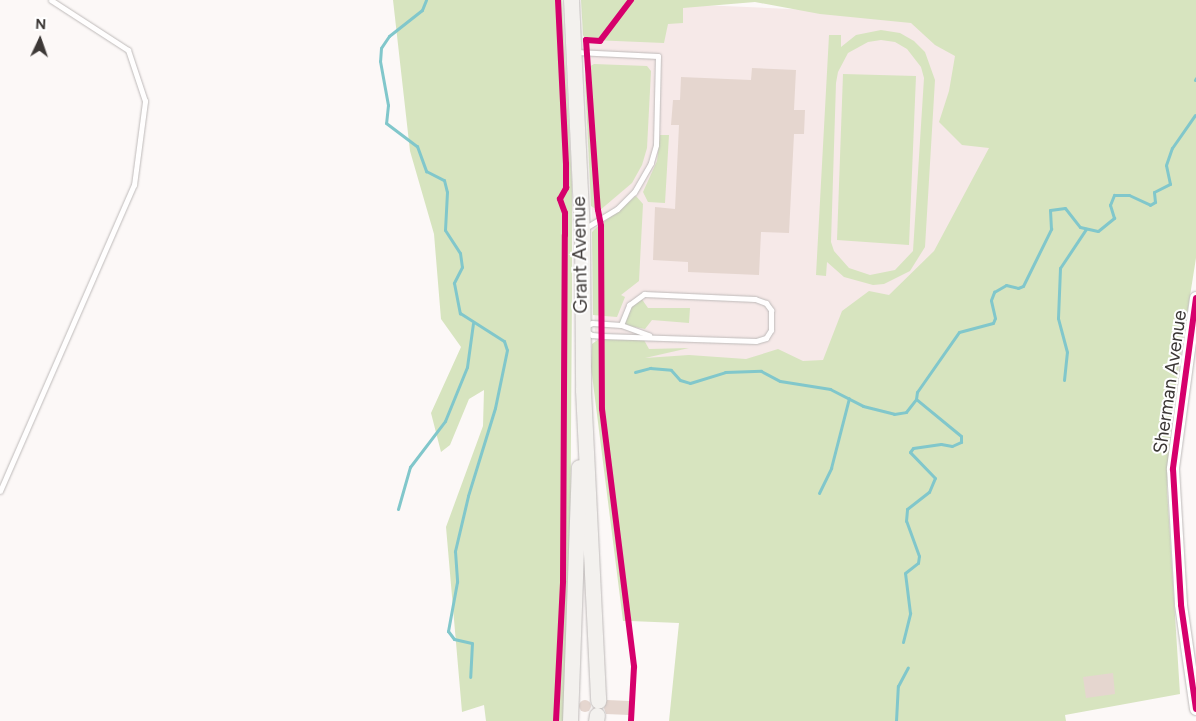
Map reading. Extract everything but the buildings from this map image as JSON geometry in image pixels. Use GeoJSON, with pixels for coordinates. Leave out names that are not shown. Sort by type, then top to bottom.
{"type":"FeatureCollection","features":[{"type":"Feature","properties":{"kind":"main road","name":"Grant Avenue"},"geometry":{"type":"LineString","coordinates":[[572,0],[582,230],[581,328],[583,390],[597,712]]}},
{"type":"Feature","properties":{"kind":"main road","name":"Grant Avenue"},"geometry":{"type":"LineString","coordinates":[[570,721],[583,390]]}},
{"type":"Feature","properties":{"kind":"street","name":"Sherman Avenue"},"geometry":{"type":"LineString","coordinates":[[1196,298],[1173,469],[1181,605],[1191,641],[1196,709]]}},
{"type":"Feature","properties":{"kind":"lane"},"geometry":{"type":"LineString","coordinates":[[0,491],[134,185],[145,101],[128,50],[51,0]]}},
{"type":"Feature","properties":{"kind":"lane"},"geometry":{"type":"LineString","coordinates":[[574,52],[658,56],[656,144],[645,177],[617,209],[582,230]]}},
{"type":"Feature","properties":{"kind":"lane"},"geometry":{"type":"LineString","coordinates":[[581,328],[592,335],[756,341],[766,338],[773,319],[766,303],[755,299],[644,294],[629,305],[622,325]]}},
{"type":"Feature","properties":{"kind":"lane"},"geometry":{"type":"LineString","coordinates":[[581,328],[592,323],[622,325],[650,336]]}},
{"type":"Feature","properties":{"kind":"shaded area"},"geometry":{"type":"Polygon","coordinates":[[[587,0],[926,15],[973,40],[1007,158],[857,370],[596,380],[587,0]]]}},
{"type":"Feature","properties":{"kind":"green space"},"geometry":{"type":"Polygon","coordinates":[[[393,0],[562,0],[572,184],[570,575],[564,721],[486,721],[484,705],[462,712],[446,527],[483,426],[484,390],[469,399],[450,445],[441,452],[431,413],[461,347],[441,319],[434,234],[410,151],[393,0]]]}},
{"type":"Feature","properties":{"kind":"green space"},"geometry":{"type":"Polygon","coordinates":[[[581,0],[1196,0],[1196,258],[1173,403],[1167,489],[1180,694],[1065,715],[1066,721],[669,721],[679,623],[630,621],[603,410],[604,339],[644,340],[649,349],[689,348],[645,358],[689,355],[746,359],[778,349],[803,361],[823,360],[842,311],[869,291],[889,295],[934,251],[989,148],[962,145],[939,122],[949,91],[955,56],[935,45],[911,23],[820,14],[755,2],[683,8],[683,23],[668,24],[664,43],[592,40],[585,39],[583,35],[581,0]]]}},
{"type":"Feature","properties":{"kind":"green space"},"geometry":{"type":"Polygon","coordinates":[[[881,30],[900,33],[914,41],[925,52],[935,80],[925,247],[910,271],[884,284],[873,285],[844,277],[827,262],[826,276],[816,275],[829,35],[841,35],[841,47],[856,35],[881,30]],[[881,40],[868,42],[848,53],[838,72],[836,83],[831,242],[834,251],[849,268],[870,275],[895,270],[913,251],[924,78],[921,67],[907,49],[895,42],[881,40]]]}},
{"type":"Feature","properties":{"kind":"green space"},"geometry":{"type":"Polygon","coordinates":[[[594,64],[647,66],[651,71],[647,148],[642,165],[632,183],[599,211],[591,206],[585,80],[587,68],[594,64]]]}},
{"type":"Feature","properties":{"kind":"green space"},"geometry":{"type":"Polygon","coordinates":[[[843,74],[916,76],[909,245],[837,240],[843,74]]]}},
{"type":"Feature","properties":{"kind":"green space"},"geometry":{"type":"Polygon","coordinates":[[[660,135],[669,135],[665,203],[648,202],[643,192],[657,161],[660,135]]]}},
{"type":"Feature","properties":{"kind":"green space"},"geometry":{"type":"Polygon","coordinates":[[[636,196],[643,204],[639,281],[621,295],[625,297],[617,317],[593,315],[592,232],[599,225],[604,226],[604,222],[636,196]]]}},
{"type":"Feature","properties":{"kind":"green space"},"geometry":{"type":"Polygon","coordinates":[[[641,298],[648,308],[690,308],[689,323],[652,320],[645,329],[629,326],[624,323],[629,307],[641,298]]]}},
{"type":"Feature","properties":{"kind":"green space"},"geometry":{"type":"Polygon","coordinates":[[[599,339],[601,409],[628,621],[623,621],[591,367],[592,344],[599,339]]]}},
{"type":"Feature","properties":{"kind":"waterway"},"geometry":{"type":"LineString","coordinates":[[426,0],[422,10],[389,36],[381,48],[380,61],[388,105],[386,123],[417,146],[426,171],[444,180],[447,192],[445,230],[460,253],[462,267],[454,283],[460,313],[504,341],[507,350],[495,408],[468,496],[455,551],[457,582],[448,631],[454,639],[472,643],[470,677]]}},
{"type":"Feature","properties":{"kind":"waterway"},"geometry":{"type":"LineString","coordinates":[[903,642],[910,613],[905,573],[918,563],[919,556],[906,521],[907,509],[929,492],[935,478],[910,452],[913,448],[941,444],[952,446],[961,442],[961,436],[916,399],[917,392],[959,332],[993,323],[995,318],[991,300],[994,292],[1006,285],[1018,288],[1023,286],[1051,229],[1050,210],[1065,208],[1080,227],[1098,231],[1114,218],[1110,205],[1114,195],[1129,195],[1150,205],[1155,202],[1154,192],[1170,184],[1166,165],[1172,148],[1195,115]]}},
{"type":"Feature","properties":{"kind":"waterway"},"geometry":{"type":"LineString","coordinates":[[1064,380],[1067,352],[1058,318],[1060,268],[1086,229]]}},
{"type":"Feature","properties":{"kind":"waterway"},"geometry":{"type":"LineString","coordinates":[[398,509],[410,467],[445,421],[467,367],[473,323]]}},
{"type":"Feature","properties":{"kind":"waterway"},"geometry":{"type":"LineString","coordinates":[[635,372],[650,368],[671,370],[680,380],[690,383],[725,372],[761,371],[780,381],[830,389],[863,406],[894,414],[906,412],[916,399]]}},
{"type":"Feature","properties":{"kind":"waterway"},"geometry":{"type":"LineString","coordinates":[[819,493],[831,468],[849,398]]}},
{"type":"Feature","properties":{"kind":"waterway"},"geometry":{"type":"LineString","coordinates":[[896,721],[898,686],[908,667]]}},
{"type":"Feature","properties":{"kind":"cycle path"},"geometry":{"type":"LineString","coordinates":[[556,721],[563,581],[565,213],[560,199],[566,188],[558,0]]}},
{"type":"Feature","properties":{"kind":"cycle path"},"geometry":{"type":"LineString","coordinates":[[631,0],[600,41],[586,40],[598,210],[601,226],[602,409],[634,667],[631,721]]}},
{"type":"Feature","properties":{"kind":"cycle path"},"geometry":{"type":"LineString","coordinates":[[1196,298],[1173,469],[1181,605],[1196,709]]}}]}
